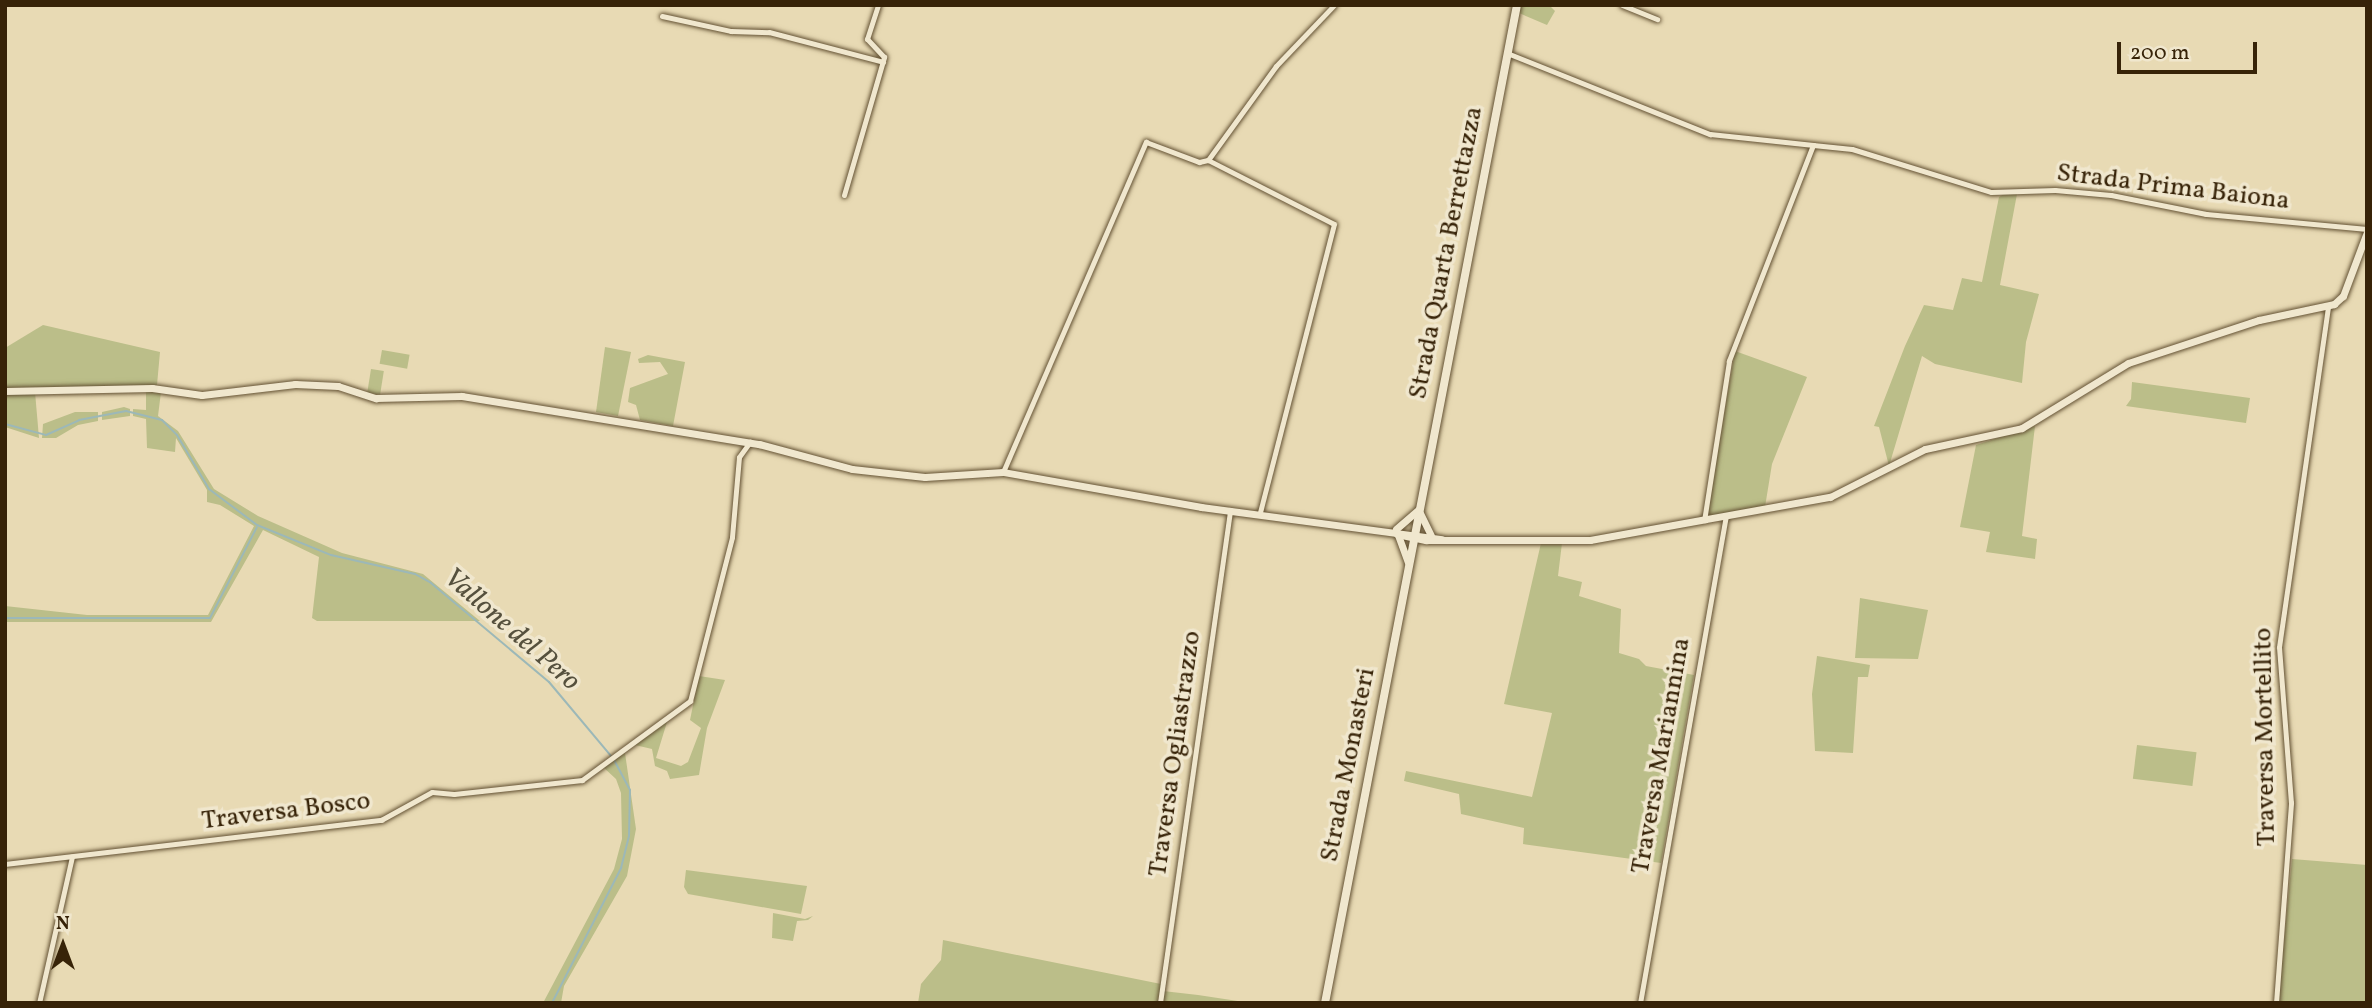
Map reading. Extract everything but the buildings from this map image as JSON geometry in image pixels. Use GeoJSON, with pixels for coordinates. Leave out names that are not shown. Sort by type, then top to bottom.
{"type":"FeatureCollection","features":[{"type":"Feature","properties":{"kind":"main road","name":"Strada Quarta Berrettazza"},"geometry":{"type":"LineString","coordinates":[[1414,535],[1517,5]]}},
{"type":"Feature","properties":{"kind":"main road","name":"Strada Monasteri"},"geometry":{"type":"LineString","coordinates":[[1325,1003],[1414,535]]}},
{"type":"Feature","properties":{"kind":"street"},"geometry":{"type":"LineString","coordinates":[[844,195],[883,62],[883,53],[867,39],[878,5]]}},
{"type":"Feature","properties":{"kind":"street"},"geometry":{"type":"LineString","coordinates":[[1208,160],[1276,66],[1334,5]]}},
{"type":"Feature","properties":{"kind":"street"},"geometry":{"type":"LineString","coordinates":[[1622,5],[1657,19]]}},
{"type":"Feature","properties":{"kind":"street"},"geometry":{"type":"LineString","coordinates":[[663,16],[731,31],[769,32],[883,62]]}},
{"type":"Feature","properties":{"kind":"street","name":"Strada Prima Baiona"},"geometry":{"type":"LineString","coordinates":[[1507,53],[1710,134],[1852,149],[1991,192],[2056,190],[2111,195],[2206,214],[2367,230]]}},
{"type":"Feature","properties":{"kind":"street"},"geometry":{"type":"LineString","coordinates":[[1003,472],[1146,142],[1199,162],[1208,160],[1334,224],[1260,513]]}},
{"type":"Feature","properties":{"kind":"street"},"geometry":{"type":"LineString","coordinates":[[1704,520],[1729,361],[1813,145]]}},
{"type":"Feature","properties":{"kind":"street"},"geometry":{"type":"LineString","coordinates":[[5,391],[152,388],[202,394],[274,385],[331,386],[376,398],[462,396],[750,442],[827,464],[907,477],[1003,472],[1230,510],[1385,529],[1429,538],[1591,540],[1830,497],[1925,449],[2022,428],[2127,363],[2259,320],[2328,306],[2343,296],[2367,230]]}},
{"type":"Feature","properties":{"kind":"street","name":"Traversa Mortellito"},"geometry":{"type":"LineString","coordinates":[[2276,1003],[2291,803],[2279,647],[2328,306]]}},
{"type":"Feature","properties":{"kind":"street","name":"Traversa Bosco"},"geometry":{"type":"LineString","coordinates":[[5,864],[381,820],[432,792],[557,785],[587,777],[690,701],[732,537],[739,457],[750,442]]}},
{"type":"Feature","properties":{"kind":"street"},"geometry":{"type":"LineString","coordinates":[[1397,532],[1419,509],[1429,538]]}},
{"type":"Feature","properties":{"kind":"street","name":"Traversa Ogliastrazzo"},"geometry":{"type":"LineString","coordinates":[[1160,1003],[1230,510]]}},
{"type":"Feature","properties":{"kind":"street","name":"Traversa Mariannina"},"geometry":{"type":"LineString","coordinates":[[1640,1003],[1726,517]]}},
{"type":"Feature","properties":{"kind":"street"},"geometry":{"type":"LineString","coordinates":[[1397,532],[1406,548],[1408,567]]}},
{"type":"Feature","properties":{"kind":"street"},"geometry":{"type":"LineString","coordinates":[[1408,567],[1416,549],[1429,538]]}},
{"type":"Feature","properties":{"kind":"street"},"geometry":{"type":"LineString","coordinates":[[39,1003],[72,857]]}},
{"type":"Feature","properties":{"kind":"green space"},"geometry":{"type":"Polygon","coordinates":[[[1520,5],[1549,5],[1555,11],[1547,25],[1519,13],[1520,5]]]}},
{"type":"Feature","properties":{"kind":"green space"},"geometry":{"type":"Polygon","coordinates":[[[2004,194],[2017,194],[2000,285],[2039,294],[2026,342],[2022,383],[1935,364],[1922,356],[1889,466],[1879,427],[1874,426],[1905,346],[1924,305],[1953,310],[1962,278],[1982,282],[1999,197],[2004,194]]]}},
{"type":"Feature","properties":{"kind":"green space"},"geometry":{"type":"Polygon","coordinates":[[[43,325],[160,352],[157,385],[5,389],[5,348],[43,325]]]}},
{"type":"Feature","properties":{"kind":"green space"},"geometry":{"type":"Polygon","coordinates":[[[605,347],[631,352],[618,416],[596,412],[605,347]]]}},
{"type":"Feature","properties":{"kind":"green space"},"geometry":{"type":"Polygon","coordinates":[[[382,350],[410,355],[407,369],[380,364],[382,350]]]}},
{"type":"Feature","properties":{"kind":"green space"},"geometry":{"type":"Polygon","coordinates":[[[1735,351],[1807,377],[1772,464],[1765,507],[1711,517],[1707,513],[1735,351]]]}},
{"type":"Feature","properties":{"kind":"green space"},"geometry":{"type":"Polygon","coordinates":[[[648,355],[685,362],[673,426],[640,420],[636,405],[628,402],[630,388],[668,374],[660,362],[639,363],[638,359],[648,355]]]}},
{"type":"Feature","properties":{"kind":"green space"},"geometry":{"type":"Polygon","coordinates":[[[371,369],[384,371],[380,395],[367,393],[371,369]]]}},
{"type":"Feature","properties":{"kind":"green space"},"geometry":{"type":"Polygon","coordinates":[[[2132,382],[2250,398],[2246,423],[2126,406],[2131,399],[2132,382]]]}},
{"type":"Feature","properties":{"kind":"green space"},"geometry":{"type":"Polygon","coordinates":[[[146,391],[161,392],[158,416],[178,431],[214,489],[258,516],[342,553],[423,574],[480,621],[317,621],[312,618],[319,557],[263,530],[211,622],[5,622],[5,606],[87,615],[208,615],[254,526],[220,505],[207,502],[207,490],[176,438],[175,452],[147,448],[146,419],[133,416],[133,409],[146,410],[146,391]]]}},
{"type":"Feature","properties":{"kind":"green space"},"geometry":{"type":"Polygon","coordinates":[[[35,392],[39,438],[5,427],[5,394],[35,392]]]}},
{"type":"Feature","properties":{"kind":"green space"},"geometry":{"type":"Polygon","coordinates":[[[124,407],[130,409],[130,416],[102,420],[102,412],[124,407]]]}},
{"type":"Feature","properties":{"kind":"green space"},"geometry":{"type":"Polygon","coordinates":[[[75,412],[98,412],[98,421],[78,425],[56,438],[42,438],[43,424],[75,412]]]}},
{"type":"Feature","properties":{"kind":"green space"},"geometry":{"type":"Polygon","coordinates":[[[2035,426],[2022,536],[2037,539],[2035,559],[1986,552],[1990,532],[1960,527],[1976,445],[2035,426]]]}},
{"type":"Feature","properties":{"kind":"green space"},"geometry":{"type":"Polygon","coordinates":[[[1541,543],[1562,543],[1558,576],[1582,582],[1579,596],[1621,609],[1619,653],[1639,659],[1646,666],[1694,675],[1661,863],[1523,844],[1524,828],[1461,814],[1459,794],[1404,781],[1406,771],[1532,797],[1552,713],[1504,704],[1541,543]]]}},
{"type":"Feature","properties":{"kind":"green space"},"geometry":{"type":"Polygon","coordinates":[[[1860,598],[1928,610],[1918,659],[1855,658],[1860,598]]]}},
{"type":"Feature","properties":{"kind":"green space"},"geometry":{"type":"Polygon","coordinates":[[[1817,656],[1870,665],[1868,677],[1858,677],[1853,753],[1815,751],[1812,694],[1817,656]]]}},
{"type":"Feature","properties":{"kind":"green space"},"geometry":{"type":"Polygon","coordinates":[[[699,676],[725,680],[707,728],[699,775],[670,779],[667,771],[655,766],[652,749],[635,745],[667,722],[656,758],[681,766],[688,762],[701,728],[690,720],[699,676]]]}},
{"type":"Feature","properties":{"kind":"green space"},"geometry":{"type":"Polygon","coordinates":[[[2137,745],[2197,752],[2192,786],[2133,779],[2137,745]]]}},
{"type":"Feature","properties":{"kind":"green space"},"geometry":{"type":"Polygon","coordinates":[[[625,753],[636,829],[627,876],[564,986],[561,1003],[543,1003],[614,869],[622,839],[621,793],[616,779],[603,767],[625,753]]]}},
{"type":"Feature","properties":{"kind":"green space"},"geometry":{"type":"Polygon","coordinates":[[[2292,859],[2367,865],[2367,1003],[2278,1003],[2292,859]]]}},
{"type":"Feature","properties":{"kind":"green space"},"geometry":{"type":"Polygon","coordinates":[[[686,870],[807,886],[801,914],[688,894],[684,887],[686,870]]]}},
{"type":"Feature","properties":{"kind":"green space"},"geometry":{"type":"Polygon","coordinates":[[[773,913],[805,919],[813,916],[808,920],[797,921],[793,941],[772,938],[773,913]]]}},
{"type":"Feature","properties":{"kind":"green space"},"geometry":{"type":"Polygon","coordinates":[[[943,940],[1161,984],[1158,1003],[918,1003],[921,984],[941,960],[943,940]]]}},
{"type":"Feature","properties":{"kind":"green space"},"geometry":{"type":"Polygon","coordinates":[[[1163,991],[1198,995],[1251,1003],[1161,1003],[1163,991]]]}},
{"type":"Feature","properties":{"kind":"waterway","name":"Vallone del Pero"},"geometry":{"type":"LineString","coordinates":[[5,424],[46,435],[79,420],[126,411],[162,420],[177,435],[209,489],[257,525],[331,555],[415,574],[431,583],[549,682],[611,756]]}},
{"type":"Feature","properties":{"kind":"waterway"},"geometry":{"type":"LineString","coordinates":[[5,618],[210,618],[257,527]]}},
{"type":"Feature","properties":{"kind":"waterway"},"geometry":{"type":"LineString","coordinates":[[552,1003],[621,868],[629,836],[630,790],[614,760]]}}]}
